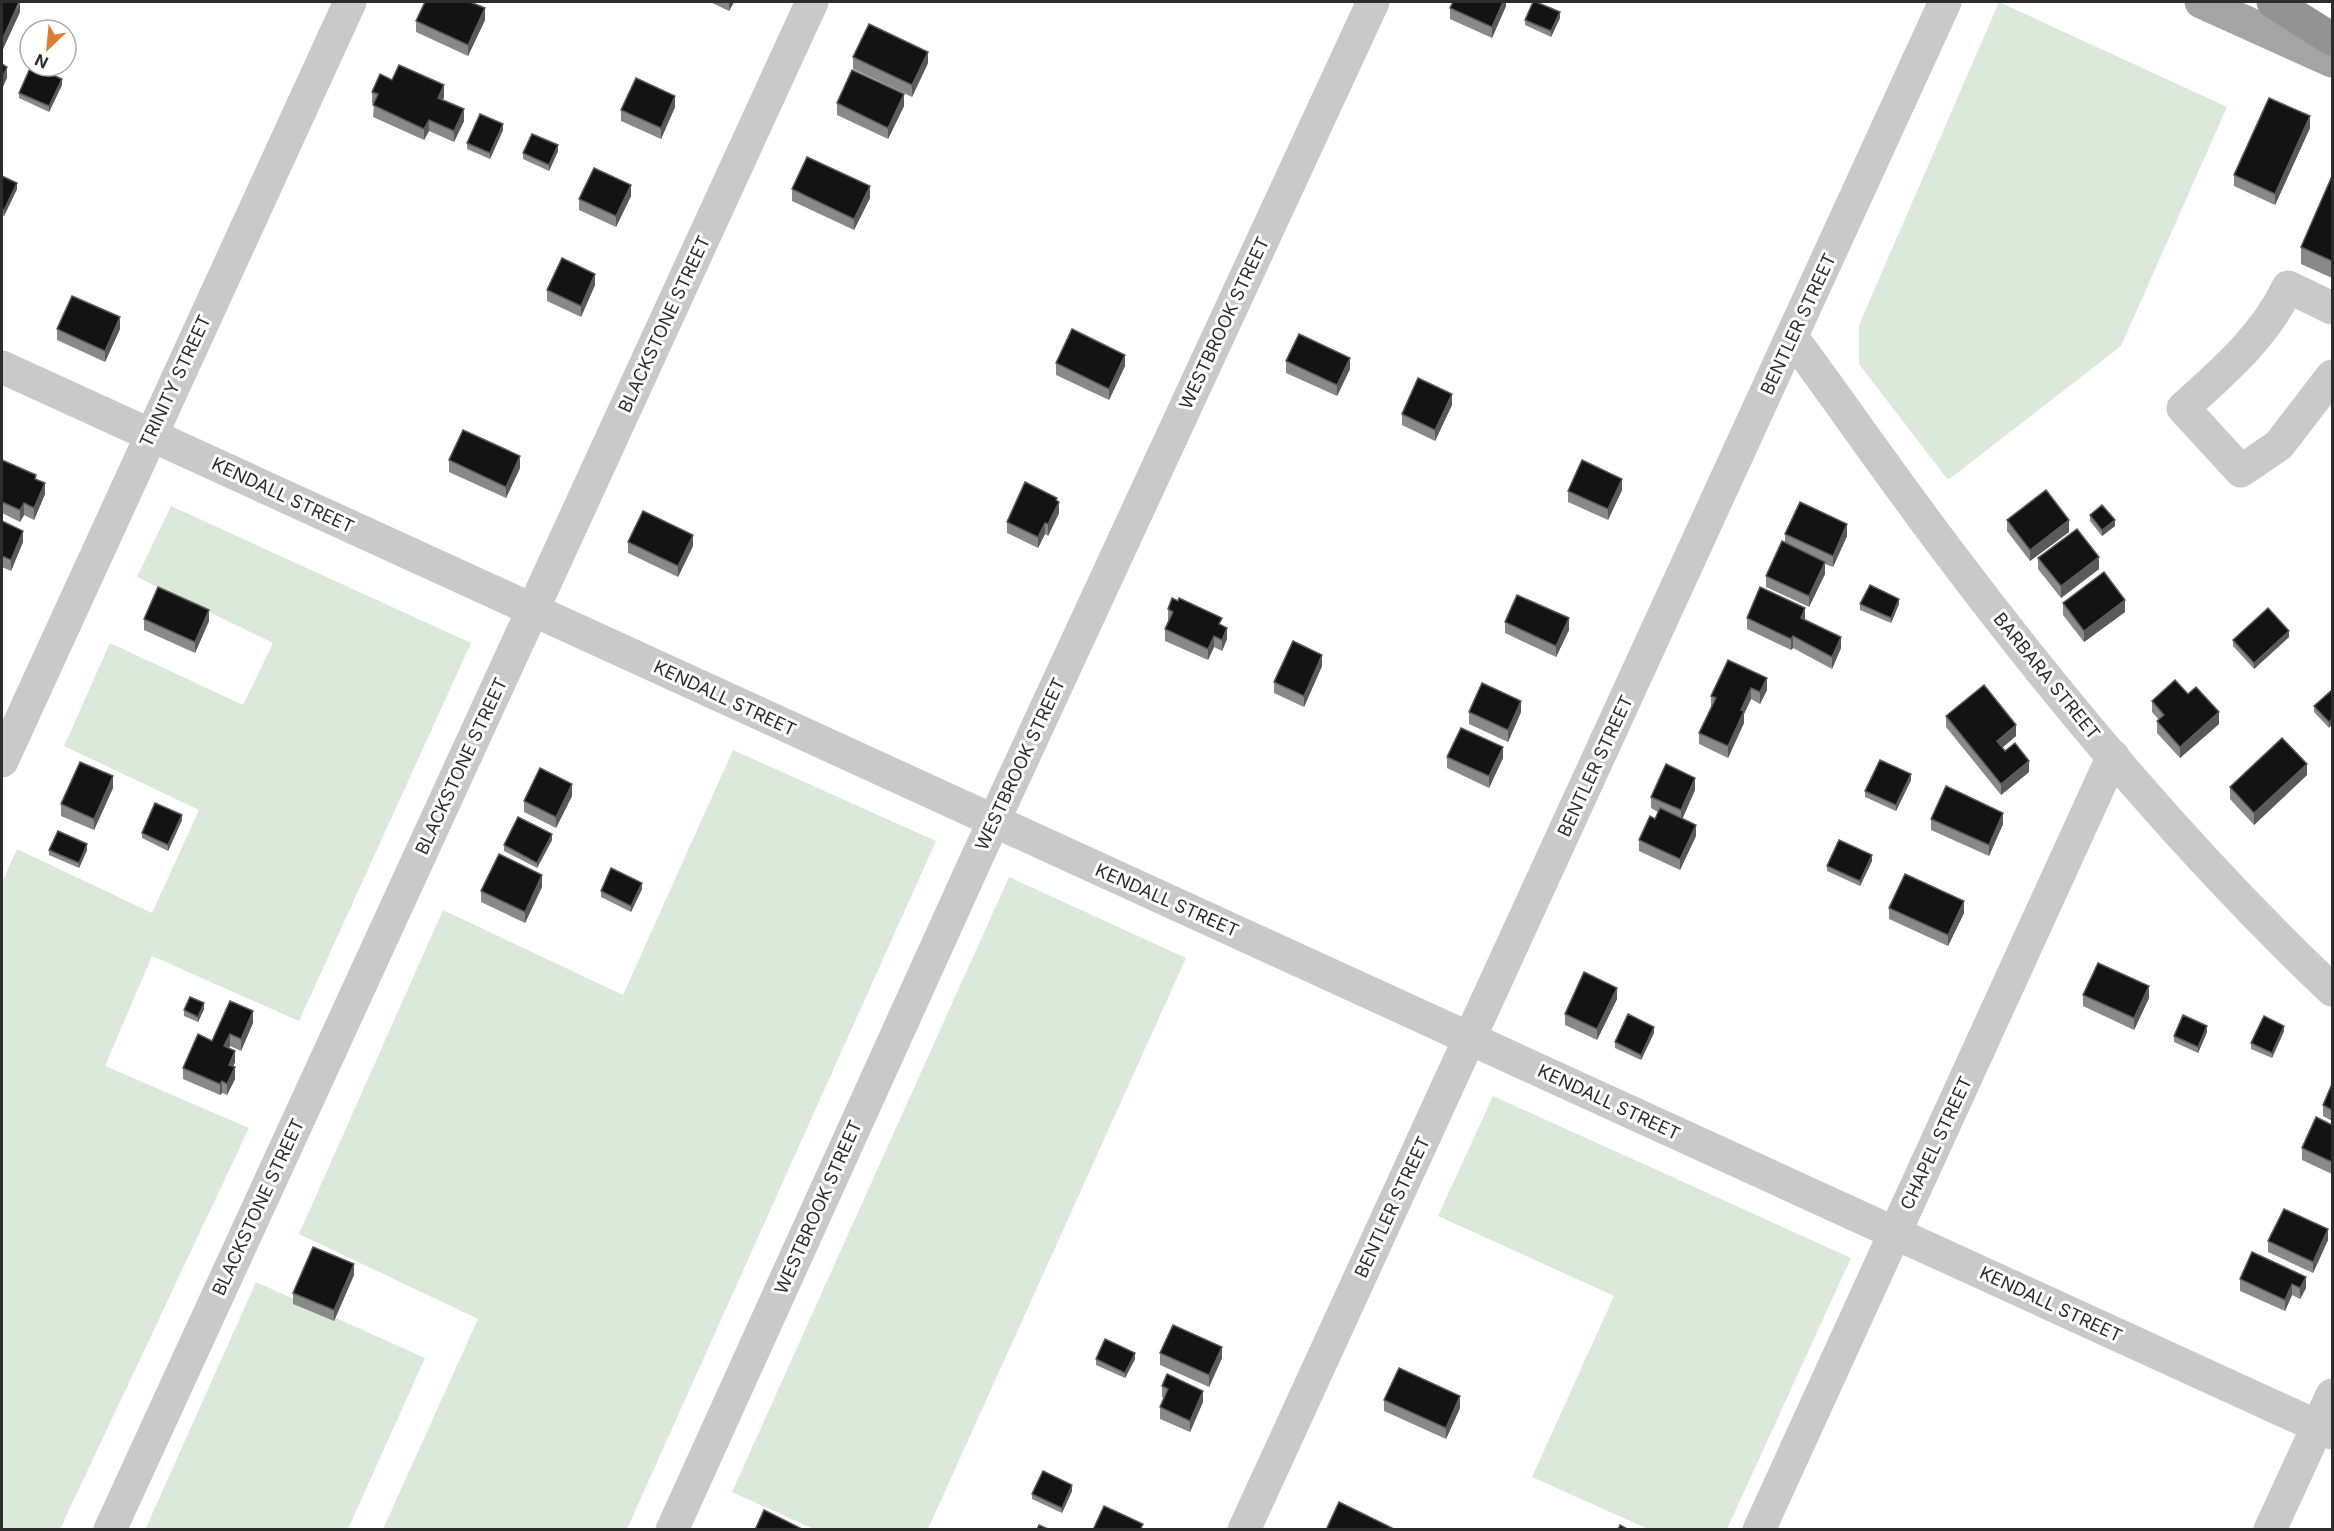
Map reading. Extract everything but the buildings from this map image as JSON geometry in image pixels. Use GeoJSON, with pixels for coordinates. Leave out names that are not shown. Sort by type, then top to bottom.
{"type":"FeatureCollection","features":[{"type":"Feature","properties":{"kind":"highway"},"geometry":{"type":"LineString","coordinates":[[2273,2],[2332,39]]}},
{"type":"Feature","properties":{"kind":"main road"},"geometry":{"type":"LineString","coordinates":[[2201,2],[2332,61]]}},
{"type":"Feature","properties":{"kind":"street","name":"TRINITY STREET"},"geometry":{"type":"LineString","coordinates":[[2,760],[350,2]]}},
{"type":"Feature","properties":{"kind":"street","name":"BLACKSTONE STREET"},"geometry":{"type":"LineString","coordinates":[[110,1530],[812,2]]}},
{"type":"Feature","properties":{"kind":"street","name":"WESTBROOK STREET"},"geometry":{"type":"LineString","coordinates":[[672,1530],[993,821],[1373,2]]}},
{"type":"Feature","properties":{"kind":"street","name":"BENTLER STREET"},"geometry":{"type":"LineString","coordinates":[[1244,1530],[1945,2]]}},
{"type":"Feature","properties":{"kind":"street"},"geometry":{"type":"LineString","coordinates":[[2332,308],[2288,287],[2277,309],[2233,364],[2183,408],[2241,471],[2279,445],[2332,376]]}},
{"type":"Feature","properties":{"kind":"street","name":"BARBARA STREET"},"geometry":{"type":"LineString","coordinates":[[1792,337],[1949,553],[2045,676],[2197,855],[2269,931],[2332,990]]}},
{"type":"Feature","properties":{"kind":"street","name":"KENDALL STREET"},"geometry":{"type":"LineString","coordinates":[[2,367],[2325,1429]]}},
{"type":"Feature","properties":{"kind":"street","name":"CHAPEL STREET"},"geometry":{"type":"LineString","coordinates":[[1759,1530],[2113,756]]}},
{"type":"Feature","properties":{"kind":"street"},"geometry":{"type":"LineString","coordinates":[[2270,1530],[2325,1429],[2332,1395]]}},
{"type":"Feature","properties":{"kind":"green space"},"geometry":{"type":"Polygon","coordinates":[[[1999,2],[2227,107],[2121,346],[1948,480],[1859,364],[1859,325],[1999,2]]]}},
{"type":"Feature","properties":{"kind":"green space"},"geometry":{"type":"Polygon","coordinates":[[[171,506],[471,643],[299,1021],[152,956],[105,1066],[249,1128],[60,1529],[2,1530],[2,882],[17,849],[152,913],[199,810],[64,746],[110,643],[243,705],[273,643],[137,577],[171,506]]]}},
{"type":"Feature","properties":{"kind":"green space"},"geometry":{"type":"Polygon","coordinates":[[[733,750],[936,841],[627,1529],[383,1529],[478,1319],[299,1234],[443,910],[623,995],[733,750]]]}},
{"type":"Feature","properties":{"kind":"green space"},"geometry":{"type":"Polygon","coordinates":[[[1009,877],[1186,958],[928,1529],[814,1529],[732,1492],[1009,877]]]}},
{"type":"Feature","properties":{"kind":"green space"},"geometry":{"type":"Polygon","coordinates":[[[1493,1096],[1851,1258],[1727,1529],[1648,1529],[1532,1477],[1614,1296],[1438,1216],[1493,1096]]]}},
{"type":"Feature","properties":{"kind":"green space"},"geometry":{"type":"Polygon","coordinates":[[[256,1282],[425,1358],[348,1529],[145,1530],[256,1282]]]}}]}
